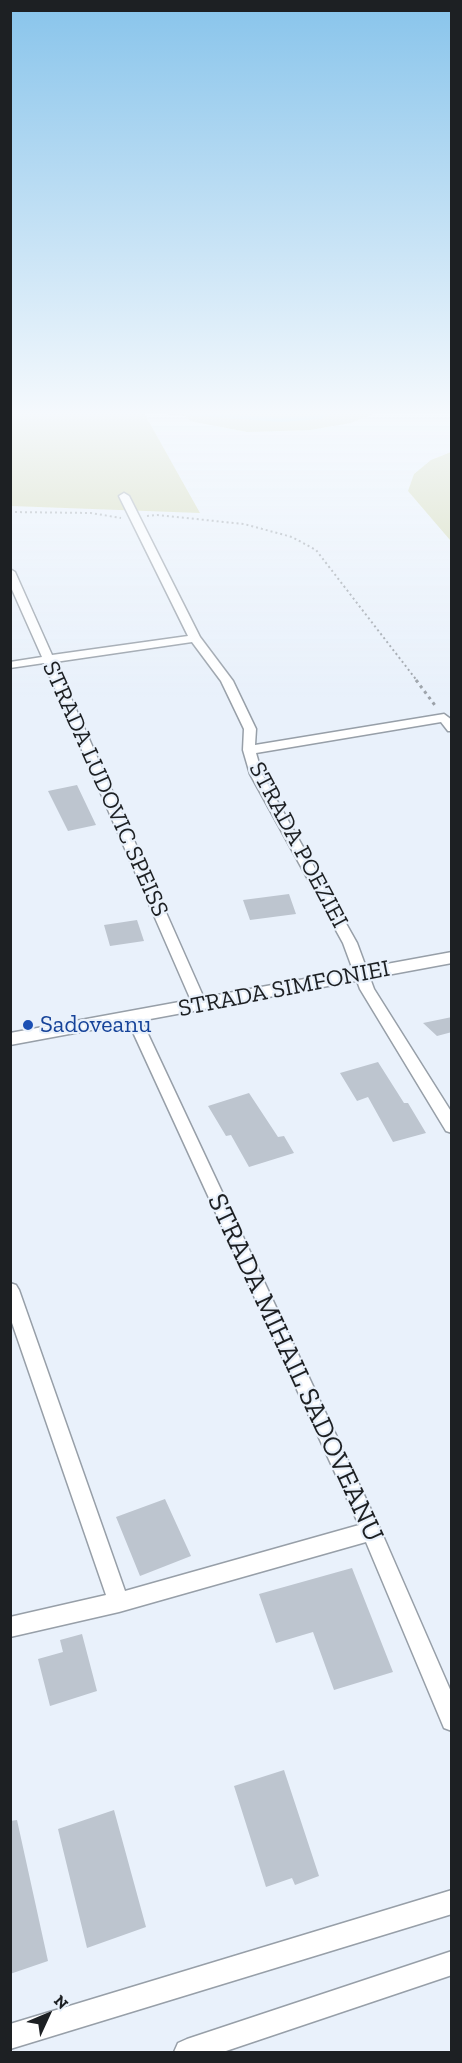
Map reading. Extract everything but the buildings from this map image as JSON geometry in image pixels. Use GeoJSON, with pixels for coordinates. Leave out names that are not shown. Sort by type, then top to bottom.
{"type":"FeatureCollection","features":[{"type":"Feature","properties":{"kind":"street","name":"STRADA POEZIEI"},"geometry":{"type":"LineString","coordinates":[[130,509],[195,638],[227,681],[250,729],[249,750],[256,774],[350,943],[367,989],[452,1127]]}},
{"type":"Feature","properties":{"kind":"street","name":"STRADA LUDOVIC SPEISS"},"geometry":{"type":"LineString","coordinates":[[10,572],[200,1005]]}},
{"type":"Feature","properties":{"kind":"street"},"geometry":{"type":"LineString","coordinates":[[10,665],[195,638]]}},
{"type":"Feature","properties":{"kind":"street"},"geometry":{"type":"LineString","coordinates":[[249,750],[448,723]]}},
{"type":"Feature","properties":{"kind":"street","name":"STRADA SIMFONIEI"},"geometry":{"type":"LineString","coordinates":[[10,1039],[452,957]]}},
{"type":"Feature","properties":{"kind":"street","name":"STRADA MIHAIL SADOVEANU"},"geometry":{"type":"LineString","coordinates":[[133,1017],[371,1531],[452,1720]]}},
{"type":"Feature","properties":{"kind":"street"},"geometry":{"type":"LineString","coordinates":[[10,1290],[118,1602]]}},
{"type":"Feature","properties":{"kind":"street"},"geometry":{"type":"LineString","coordinates":[[10,1627],[118,1602],[371,1531]]}},
{"type":"Feature","properties":{"kind":"street"},"geometry":{"type":"LineString","coordinates":[[10,2037],[452,1902]]}},
{"type":"Feature","properties":{"kind":"street"},"geometry":{"type":"LineString","coordinates":[[187,2052],[452,1963]]}},
{"type":"Feature","properties":{"kind":"path"},"geometry":{"type":"LineString","coordinates":[[10,512],[91,513],[135,519],[157,515],[244,524],[291,537],[316,550],[448,723]]}},
{"type":"Feature","properties":{"kind":"green space"},"geometry":{"type":"Polygon","coordinates":[[[99,509],[198,509],[200,513],[99,509]]]}},
{"type":"Feature","properties":{"kind":"green space"},"geometry":{"type":"Polygon","coordinates":[[[424,509],[452,509],[452,540],[424,509]]]}},
{"type":"Feature","properties":{"kind":"place","name":"Sadoveanu"},"geometry":{"type":"Point","coordinates":[28,1025]}}]}
